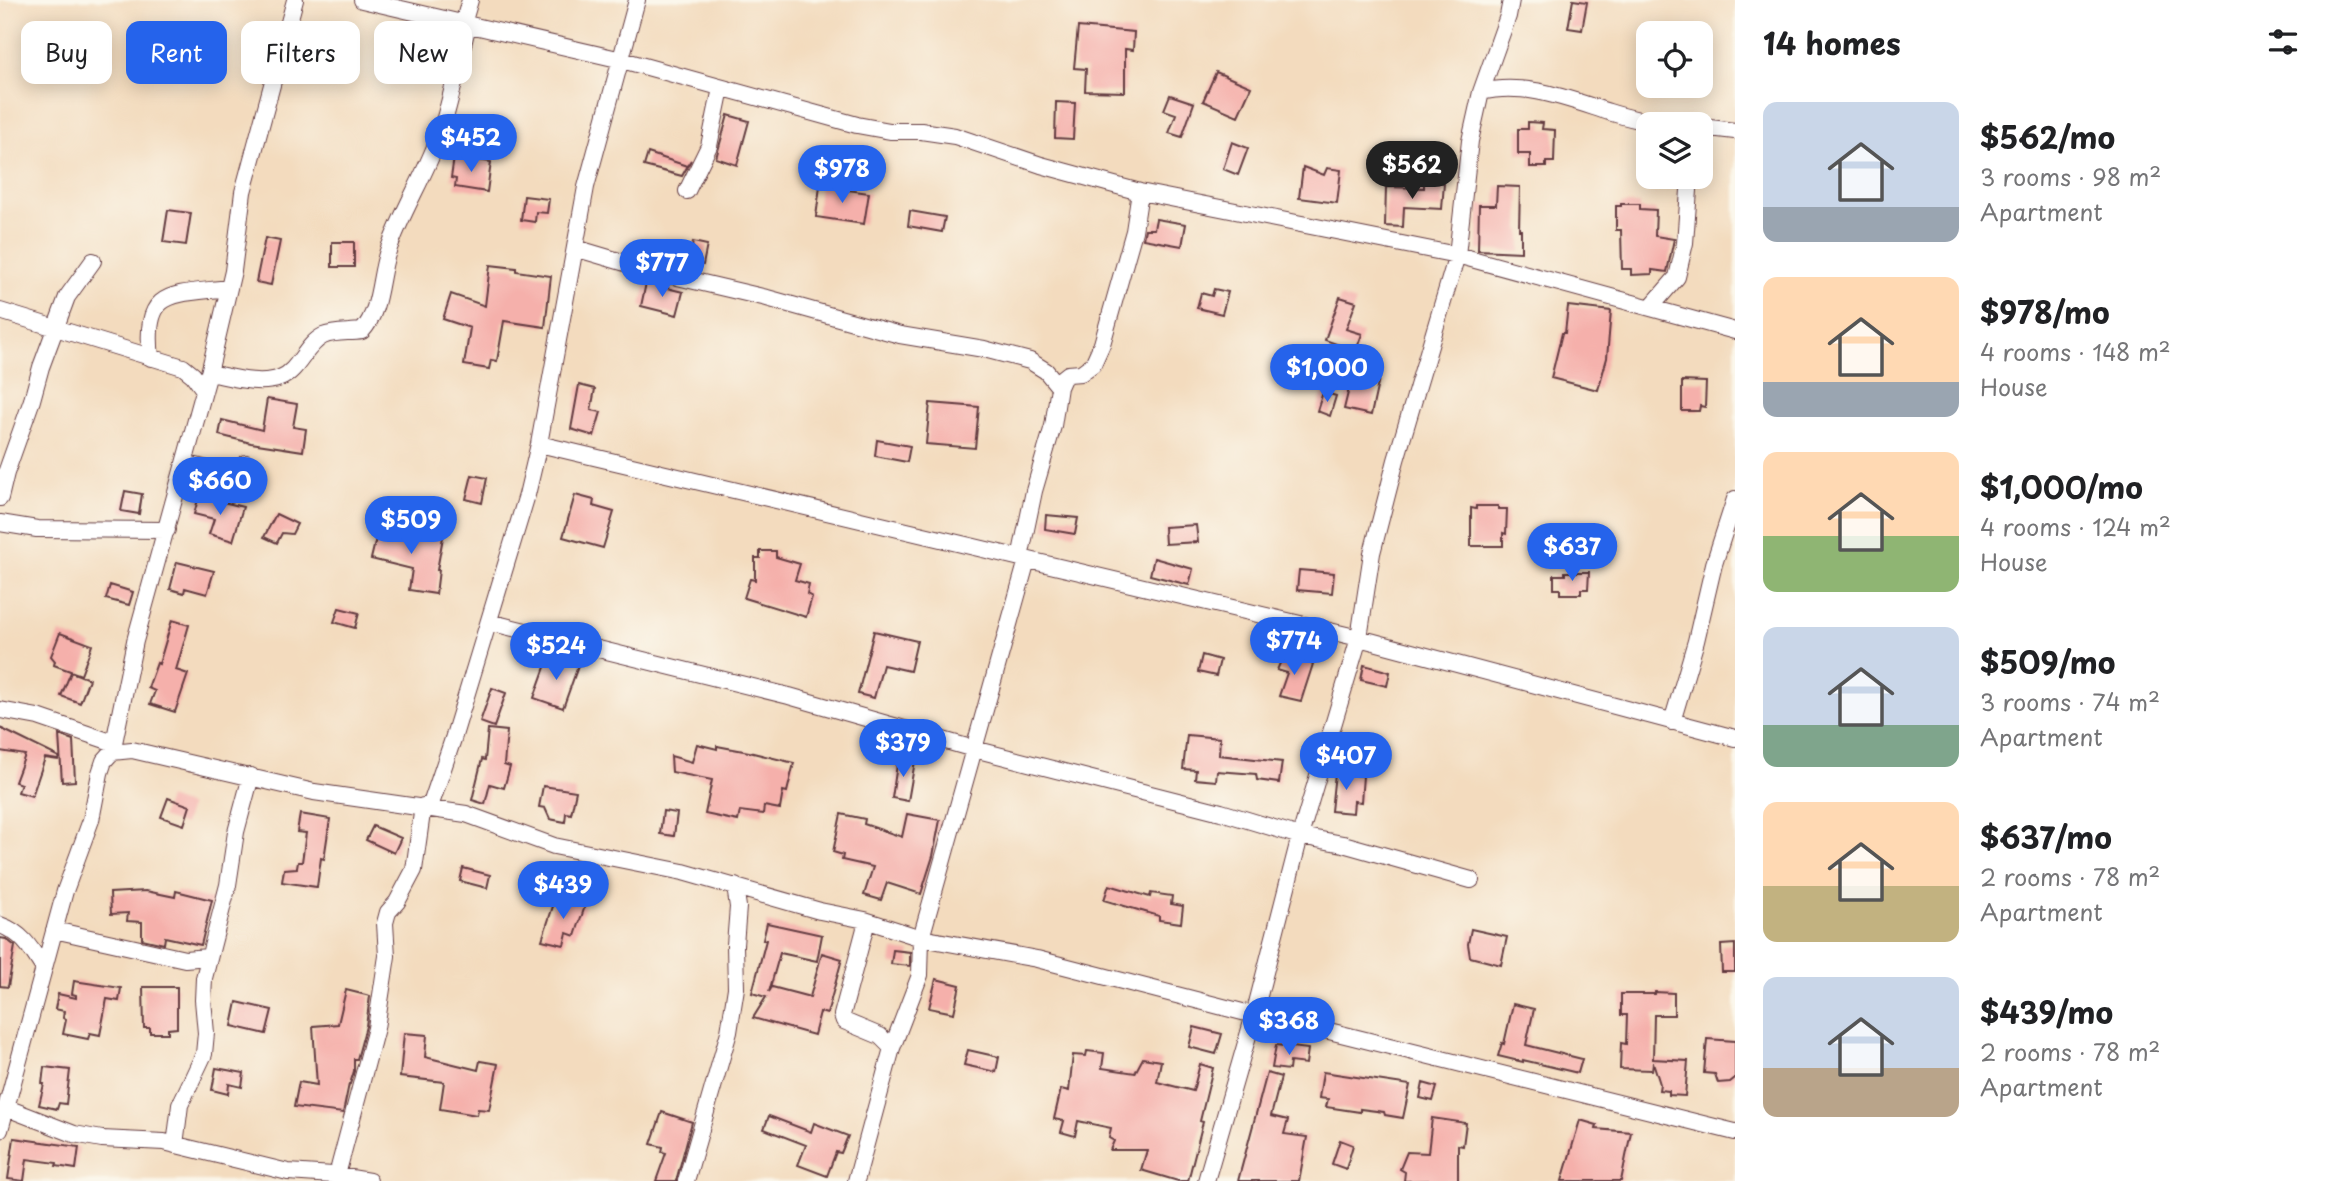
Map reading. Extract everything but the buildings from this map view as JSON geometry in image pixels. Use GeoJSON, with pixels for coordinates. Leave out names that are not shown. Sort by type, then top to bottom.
{"type":"FeatureCollection","features":[{"type":"Feature","properties":{"kind":"street"},"geometry":{"type":"LineString","coordinates":[[296,0],[243,192],[240,228],[229,288],[167,530],[135,641],[113,747],[100,773],[90,820],[65,891],[2,1120],[74,1134],[175,1145],[288,1172],[369,1181]]}},
{"type":"Feature","properties":{"kind":"street"},"geometry":{"type":"LineString","coordinates":[[362,0],[452,21]]}},
{"type":"Feature","properties":{"kind":"street"},"geometry":{"type":"LineString","coordinates":[[466,21],[470,0]]}},
{"type":"Feature","properties":{"kind":"street"},"geometry":{"type":"LineString","coordinates":[[334,1177],[376,1028],[387,956],[385,923],[388,912],[397,902],[414,870],[426,807],[453,739],[519,527],[539,444],[586,187],[636,0]]}},
{"type":"Feature","properties":{"kind":"street"},"geometry":{"type":"LineString","coordinates":[[1206,1181],[1254,1015],[1300,836],[1359,638],[1372,553],[1392,473],[1457,255],[1470,141],[1481,92],[1508,16],[1511,0]]}},
{"type":"Feature","properties":{"kind":"street"},"geometry":{"type":"LineString","coordinates":[[472,26],[622,60],[857,125],[890,131],[921,131],[955,136],[1041,165],[1140,192],[1457,255],[1735,331]]}},
{"type":"Feature","properties":{"kind":"street"},"geometry":{"type":"LineString","coordinates":[[0,311],[183,367],[206,382],[277,379],[292,370],[322,337],[334,333],[362,331],[369,324],[392,239],[412,200],[440,133],[451,84]]}},
{"type":"Feature","properties":{"kind":"street"},"geometry":{"type":"LineString","coordinates":[[1481,92],[1499,87],[1533,91],[1636,118]]}},
{"type":"Feature","properties":{"kind":"street"},"geometry":{"type":"LineString","coordinates":[[687,191],[709,146],[721,88]]}},
{"type":"Feature","properties":{"kind":"street"},"geometry":{"type":"LineString","coordinates":[[1713,128],[1735,131]]}},
{"type":"Feature","properties":{"kind":"street"},"geometry":{"type":"LineString","coordinates":[[1651,307],[1677,277],[1685,243],[1689,189]]}},
{"type":"Feature","properties":{"kind":"street"},"geometry":{"type":"LineString","coordinates":[[856,1181],[892,1048],[920,975],[921,937],[1024,559],[1034,491],[1053,426],[1059,387],[1068,374],[1081,373],[1093,364],[1102,344],[1134,231],[1140,192]]}},
{"type":"Feature","properties":{"kind":"street"},"geometry":{"type":"LineString","coordinates":[[575,247],[656,272],[767,298],[900,335],[984,349],[1030,361],[1046,371],[1059,387]]}},
{"type":"Feature","properties":{"kind":"street"},"geometry":{"type":"LineString","coordinates":[[0,498],[55,329],[73,287],[93,261]]}},
{"type":"Feature","properties":{"kind":"street"},"geometry":{"type":"LineString","coordinates":[[151,358],[149,322],[154,309],[163,300],[185,293],[229,288]]}},
{"type":"Feature","properties":{"kind":"street"},"geometry":{"type":"LineString","coordinates":[[539,444],[1359,638],[1735,738]]}},
{"type":"Feature","properties":{"kind":"street"},"geometry":{"type":"LineString","coordinates":[[184,464],[227,473],[235,472],[246,463]]}},
{"type":"Feature","properties":{"kind":"street"},"geometry":{"type":"LineString","coordinates":[[1672,722],[1696,641],[1714,564],[1735,499]]}},
{"type":"Feature","properties":{"kind":"street"},"geometry":{"type":"LineString","coordinates":[[0,523],[48,530],[167,530]]}},
{"type":"Feature","properties":{"kind":"street"},"geometry":{"type":"LineString","coordinates":[[489,622],[789,696],[974,749],[1221,812],[1300,836],[1343,844],[1471,880]]}},
{"type":"Feature","properties":{"kind":"street"},"geometry":{"type":"LineString","coordinates":[[0,710],[38,717],[118,750],[132,750],[314,792],[466,814],[554,846],[683,872],[921,937],[1037,960],[1254,1015],[1284,1026],[1321,1029],[1735,1132]]}},
{"type":"Feature","properties":{"kind":"street"},"geometry":{"type":"LineString","coordinates":[[175,1145],[180,1105],[204,1054],[206,1033],[203,989],[208,957],[228,885],[236,832],[251,776]]}},
{"type":"Feature","properties":{"kind":"street"},"geometry":{"type":"LineString","coordinates":[[686,1181],[729,1032],[736,988],[738,907],[735,886]]}},
{"type":"Feature","properties":{"kind":"street"},"geometry":{"type":"LineString","coordinates":[[867,921],[842,1015],[844,1021],[880,1036],[892,1048]]}},
{"type":"Feature","properties":{"kind":"street"},"geometry":{"type":"LineString","coordinates":[[0,925],[12,929],[27,942],[44,969]]}},
{"type":"Feature","properties":{"kind":"street"},"geometry":{"type":"LineString","coordinates":[[54,930],[185,959],[208,957]]}}]}
